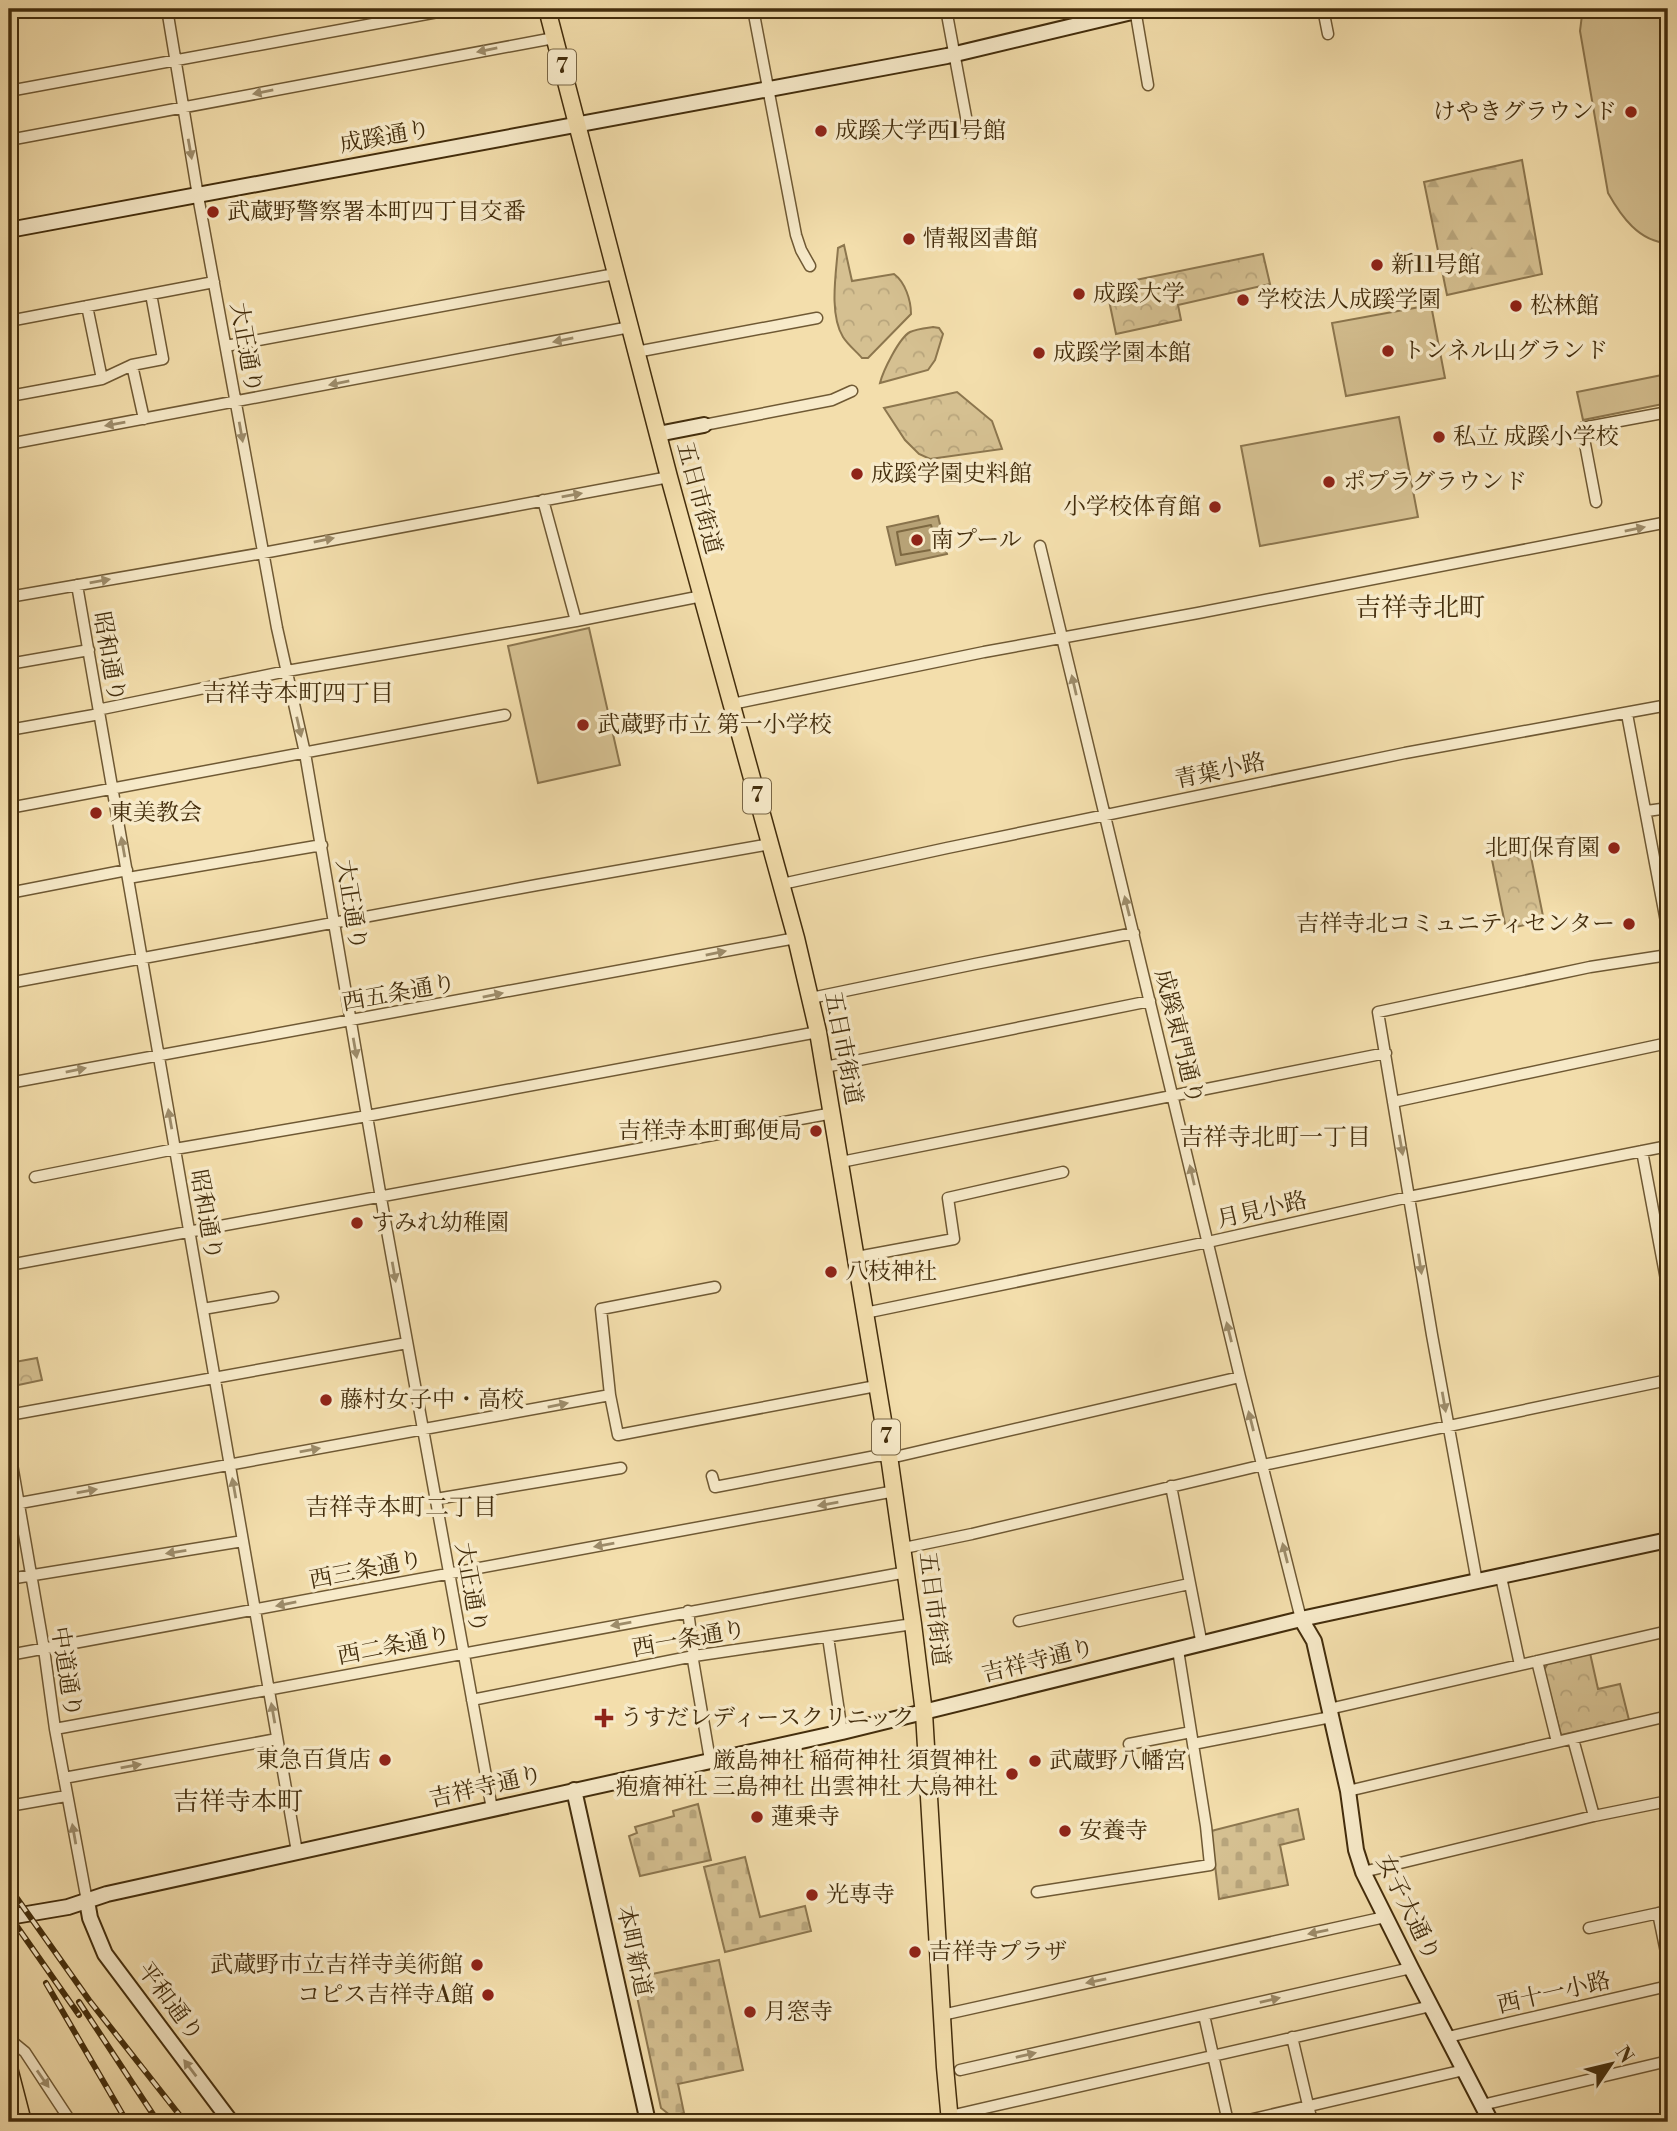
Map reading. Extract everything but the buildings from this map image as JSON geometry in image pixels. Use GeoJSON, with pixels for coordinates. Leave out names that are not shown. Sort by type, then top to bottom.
{"type":"FeatureCollection","features":[{"type":"Feature","properties":{"kind":"main road","name":"五日市街道"},"geometry":{"type":"LineString","coordinates":[[547,9],[669,477],[782,884],[825,1067],[904,1548],[924,1713],[950,2119]]}},
{"type":"Feature","properties":{"kind":"main road"},"geometry":{"type":"LineString","coordinates":[[955,54],[1138,10]]}},
{"type":"Feature","properties":{"kind":"main road","name":"成蹊通り"},"geometry":{"type":"LineString","coordinates":[[9,230],[955,54]]}},
{"type":"Feature","properties":{"kind":"main road"},"geometry":{"type":"LineString","coordinates":[[658,434],[704,425]]}},
{"type":"Feature","properties":{"kind":"main road","name":"吉祥寺通り"},"geometry":{"type":"LineString","coordinates":[[9,1917],[68,1907],[107,1894],[842,1732],[1301,1619],[1668,1540]]}},
{"type":"Feature","properties":{"kind":"main road","name":"女子大通り"},"geometry":{"type":"LineString","coordinates":[[1301,1619],[1314,1641],[1348,1791],[1356,1850],[1363,1872],[1491,2122]]}},
{"type":"Feature","properties":{"kind":"main road","name":"本町新道"},"geometry":{"type":"LineString","coordinates":[[574,1790],[648,2122]]}},
{"type":"Feature","properties":{"kind":"main road","name":"平和通り"},"geometry":{"type":"LineString","coordinates":[[86,1901],[105,1954],[231,2122]]}},
{"type":"Feature","properties":{"kind":"main road"},"geometry":{"type":"LineString","coordinates":[[9,2068],[18,2119]]}},
{"type":"Feature","properties":{"kind":"street","name":"大正通り"},"geometry":{"type":"LineString","coordinates":[[167,9],[263,553],[322,845],[381,1198],[492,1810]]}},
{"type":"Feature","properties":{"kind":"street"},"geometry":{"type":"LineString","coordinates":[[9,91],[454,9]]}},
{"type":"Feature","properties":{"kind":"street"},"geometry":{"type":"LineString","coordinates":[[754,9],[796,235],[810,265]]}},
{"type":"Feature","properties":{"kind":"street"},"geometry":{"type":"LineString","coordinates":[[946,9],[969,133]]}},
{"type":"Feature","properties":{"kind":"street"},"geometry":{"type":"LineString","coordinates":[[1322,9],[1328,34]]}},
{"type":"Feature","properties":{"kind":"street"},"geometry":{"type":"LineString","coordinates":[[1138,10],[1147,85]]}},
{"type":"Feature","properties":{"kind":"street"},"geometry":{"type":"LineString","coordinates":[[9,140],[554,38]]}},
{"type":"Feature","properties":{"kind":"street"},"geometry":{"type":"LineString","coordinates":[[226,346],[615,274]]}},
{"type":"Feature","properties":{"kind":"street"},"geometry":{"type":"LineString","coordinates":[[9,321],[214,282]]}},
{"type":"Feature","properties":{"kind":"street"},"geometry":{"type":"LineString","coordinates":[[9,395],[102,379],[132,365],[163,359],[151,294]]}},
{"type":"Feature","properties":{"kind":"street"},"geometry":{"type":"LineString","coordinates":[[87,306],[102,379]]}},
{"type":"Feature","properties":{"kind":"street"},"geometry":{"type":"LineString","coordinates":[[636,352],[817,318]]}},
{"type":"Feature","properties":{"kind":"street"},"geometry":{"type":"LineString","coordinates":[[9,444],[630,327]]}},
{"type":"Feature","properties":{"kind":"street"},"geometry":{"type":"LineString","coordinates":[[132,365],[144,419]]}},
{"type":"Feature","properties":{"kind":"street"},"geometry":{"type":"LineString","coordinates":[[704,425],[832,400],[852,391]]}},
{"type":"Feature","properties":{"kind":"street"},"geometry":{"type":"LineString","coordinates":[[1596,502],[1582,429],[1668,412]]}},
{"type":"Feature","properties":{"kind":"street"},"geometry":{"type":"LineString","coordinates":[[9,597],[263,553],[669,477]]}},
{"type":"Feature","properties":{"kind":"street"},"geometry":{"type":"LineString","coordinates":[[543,500],[576,621]]}},
{"type":"Feature","properties":{"kind":"street"},"geometry":{"type":"LineString","coordinates":[[732,704],[984,652],[1668,522]]}},
{"type":"Feature","properties":{"kind":"street","name":"成蹊東門通り"},"geometry":{"type":"LineString","coordinates":[[1040,546],[1301,1619]]}},
{"type":"Feature","properties":{"kind":"street","name":"昭和通り"},"geometry":{"type":"LineString","coordinates":[[77,585],[297,1852]]}},
{"type":"Feature","properties":{"kind":"street"},"geometry":{"type":"LineString","coordinates":[[9,730],[94,715],[116,706],[286,671],[576,621],[702,596]]}},
{"type":"Feature","properties":{"kind":"street"},"geometry":{"type":"LineString","coordinates":[[9,664],[89,650]]}},
{"type":"Feature","properties":{"kind":"street","name":"青葉小路"},"geometry":{"type":"LineString","coordinates":[[782,884],[1405,753],[1668,705]]}},
{"type":"Feature","properties":{"kind":"street"},"geometry":{"type":"LineString","coordinates":[[1627,714],[1668,932]]}},
{"type":"Feature","properties":{"kind":"street"},"geometry":{"type":"LineString","coordinates":[[9,808],[505,715]]}},
{"type":"Feature","properties":{"kind":"street"},"geometry":{"type":"LineString","coordinates":[[1647,811],[1668,808]]}},
{"type":"Feature","properties":{"kind":"street"},"geometry":{"type":"LineString","coordinates":[[9,983],[770,844]]}},
{"type":"Feature","properties":{"kind":"street"},"geometry":{"type":"LineString","coordinates":[[9,893],[322,845]]}},
{"type":"Feature","properties":{"kind":"street"},"geometry":{"type":"LineString","coordinates":[[811,999],[1134,933]]}},
{"type":"Feature","properties":{"kind":"street","name":"西五条通り"},"geometry":{"type":"LineString","coordinates":[[9,1083],[796,938]]}},
{"type":"Feature","properties":{"kind":"street"},"geometry":{"type":"LineString","coordinates":[[1477,1581],[1378,1012],[1590,967],[1668,955]]}},
{"type":"Feature","properties":{"kind":"street"},"geometry":{"type":"LineString","coordinates":[[825,1067],[1150,1001]]}},
{"type":"Feature","properties":{"kind":"street"},"geometry":{"type":"LineString","coordinates":[[35,1177],[818,1032]]}},
{"type":"Feature","properties":{"kind":"street"},"geometry":{"type":"LineString","coordinates":[[1393,1102],[1668,1043]]}},
{"type":"Feature","properties":{"kind":"street"},"geometry":{"type":"LineString","coordinates":[[841,1162],[1386,1053]]}},
{"type":"Feature","properties":{"kind":"street"},"geometry":{"type":"LineString","coordinates":[[9,1265],[833,1113]]}},
{"type":"Feature","properties":{"kind":"street","name":"月見小路"},"geometry":{"type":"LineString","coordinates":[[865,1312],[1409,1197],[1668,1146]]}},
{"type":"Feature","properties":{"kind":"street"},"geometry":{"type":"LineString","coordinates":[[1642,1151],[1664,1238],[1668,1290]]}},
{"type":"Feature","properties":{"kind":"street"},"geometry":{"type":"LineString","coordinates":[[857,1257],[954,1239],[947,1198],[1063,1172]]}},
{"type":"Feature","properties":{"kind":"street"},"geometry":{"type":"LineString","coordinates":[[715,1287],[601,1309],[610,1395],[618,1436],[876,1386]]}},
{"type":"Feature","properties":{"kind":"street"},"geometry":{"type":"LineString","coordinates":[[203,1309],[273,1297]]}},
{"type":"Feature","properties":{"kind":"street"},"geometry":{"type":"LineString","coordinates":[[9,1415],[407,1343]]}},
{"type":"Feature","properties":{"kind":"street"},"geometry":{"type":"LineString","coordinates":[[712,1476],[715,1487],[876,1455],[899,1456],[1240,1377]]}},
{"type":"Feature","properties":{"kind":"street"},"geometry":{"type":"LineString","coordinates":[[904,1548],[1263,1465],[1668,1380]]}},
{"type":"Feature","properties":{"kind":"street"},"geometry":{"type":"LineString","coordinates":[[14,1504],[610,1395]]}},
{"type":"Feature","properties":{"kind":"street","name":"中道通り"},"geometry":{"type":"LineString","coordinates":[[9,1447],[14,1504],[31,1575],[66,1796],[86,1901]]}},
{"type":"Feature","properties":{"kind":"street"},"geometry":{"type":"LineString","coordinates":[[436,1499],[621,1468]]}},
{"type":"Feature","properties":{"kind":"street"},"geometry":{"type":"LineString","coordinates":[[1171,1486],[1202,1644]]}},
{"type":"Feature","properties":{"kind":"street","name":"西三条通り"},"geometry":{"type":"LineString","coordinates":[[9,1655],[895,1491]]}},
{"type":"Feature","properties":{"kind":"street"},"geometry":{"type":"LineString","coordinates":[[9,1579],[243,1541]]}},
{"type":"Feature","properties":{"kind":"street","name":"西二条通り"},"geometry":{"type":"LineString","coordinates":[[55,1729],[906,1572]]}},
{"type":"Feature","properties":{"kind":"street"},"geometry":{"type":"LineString","coordinates":[[1501,1577],[1520,1665]]}},
{"type":"Feature","properties":{"kind":"street"},"geometry":{"type":"LineString","coordinates":[[1019,1621],[1189,1584]]}},
{"type":"Feature","properties":{"kind":"street"},"geometry":{"type":"LineString","coordinates":[[688,1611],[693,1660],[710,1760]]}},
{"type":"Feature","properties":{"kind":"street","name":"西一条通り"},"geometry":{"type":"LineString","coordinates":[[472,1700],[694,1656],[913,1624]]}},
{"type":"Feature","properties":{"kind":"street"},"geometry":{"type":"LineString","coordinates":[[1193,1744],[1668,1631]]}},
{"type":"Feature","properties":{"kind":"street"},"geometry":{"type":"LineString","coordinates":[[828,1637],[842,1732]]}},
{"type":"Feature","properties":{"kind":"street"},"geometry":{"type":"LineString","coordinates":[[1037,1892],[1210,1865],[1178,1650]]}},
{"type":"Feature","properties":{"kind":"street"},"geometry":{"type":"LineString","coordinates":[[1537,1661],[1557,1742]]}},
{"type":"Feature","properties":{"kind":"street"},"geometry":{"type":"LineString","coordinates":[[1348,1791],[1668,1716]]}},
{"type":"Feature","properties":{"kind":"street"},"geometry":{"type":"LineString","coordinates":[[1129,1744],[1191,1732]]}},
{"type":"Feature","properties":{"kind":"street"},"geometry":{"type":"LineString","coordinates":[[64,1778],[277,1739]]}},
{"type":"Feature","properties":{"kind":"street"},"geometry":{"type":"LineString","coordinates":[[1573,1739],[1594,1816]]}},
{"type":"Feature","properties":{"kind":"street"},"geometry":{"type":"LineString","coordinates":[[9,1806],[66,1796]]}},
{"type":"Feature","properties":{"kind":"street"},"geometry":{"type":"LineString","coordinates":[[1363,1872],[1594,1816],[1668,1801]]}},
{"type":"Feature","properties":{"kind":"street"},"geometry":{"type":"LineString","coordinates":[[1589,1928],[1663,1912],[1668,1962]]}},
{"type":"Feature","properties":{"kind":"street"},"geometry":{"type":"LineString","coordinates":[[942,2015],[1385,1917]]}},
{"type":"Feature","properties":{"kind":"street"},"geometry":{"type":"LineString","coordinates":[[960,2070],[1411,1968]]}},
{"type":"Feature","properties":{"kind":"street","name":"西十一小路"},"geometry":{"type":"LineString","coordinates":[[1448,2037],[1668,1986]]}},
{"type":"Feature","properties":{"kind":"street"},"geometry":{"type":"LineString","coordinates":[[950,2119],[1431,2006]]}},
{"type":"Feature","properties":{"kind":"street"},"geometry":{"type":"LineString","coordinates":[[1204,2015],[1228,2122]]}},
{"type":"Feature","properties":{"kind":"street"},"geometry":{"type":"LineString","coordinates":[[1292,2037],[1312,2122]]}},
{"type":"Feature","properties":{"kind":"street"},"geometry":{"type":"LineString","coordinates":[[9,2044],[14,2043],[25,2052],[71,2122]]}},
{"type":"Feature","properties":{"kind":"street"},"geometry":{"type":"LineString","coordinates":[[1482,2105],[1668,2061]]}},
{"type":"Feature","properties":{"kind":"street"},"geometry":{"type":"LineString","coordinates":[[1240,2122],[1464,2070]]}},
{"type":"Feature","properties":{"kind":"green space","name":"けやきグラウンド"},"geometry":{"type":"Polygon","coordinates":[[[1586,9],[1668,9],[1668,243],[1658,242],[1640,233],[1625,219],[1608,193],[1580,31],[1582,15],[1586,9]]]}},
{"type":"Feature","properties":{"kind":"green space"},"geometry":{"type":"Polygon","coordinates":[[[1522,160],[1542,274],[1447,295],[1424,182],[1522,160]]]}},
{"type":"Feature","properties":{"kind":"green space"},"geometry":{"type":"Polygon","coordinates":[[[844,245],[852,281],[894,274],[904,286],[910,303],[911,314],[868,358],[862,358],[845,340],[836,317],[834,294],[838,248],[844,245]]]}},
{"type":"Feature","properties":{"kind":"green space"},"geometry":{"type":"Polygon","coordinates":[[[1263,254],[1270,284],[1178,305],[1181,320],[1116,334],[1106,286],[1263,254]]]}},
{"type":"Feature","properties":{"kind":"green space","name":"トンネル山グランド"},"geometry":{"type":"Polygon","coordinates":[[[1431,305],[1445,378],[1346,396],[1332,323],[1431,305]]]}},
{"type":"Feature","properties":{"kind":"green space"},"geometry":{"type":"Polygon","coordinates":[[[939,328],[943,334],[935,360],[928,370],[880,383],[892,355],[906,335],[915,330],[939,328]]]}},
{"type":"Feature","properties":{"kind":"green space"},"geometry":{"type":"Polygon","coordinates":[[[1667,374],[1668,403],[1583,420],[1577,392],[1667,374]]]}},
{"type":"Feature","properties":{"kind":"green space"},"geometry":{"type":"Polygon","coordinates":[[[957,392],[992,421],[1002,449],[930,459],[919,454],[905,440],[884,408],[957,392]]]}},
{"type":"Feature","properties":{"kind":"green space","name":"ポプラグラウンド"},"geometry":{"type":"Polygon","coordinates":[[[1399,417],[1418,517],[1260,546],[1241,446],[1399,417]]]}},
{"type":"Feature","properties":{"kind":"green space"},"geometry":{"type":"Polygon","coordinates":[[[589,628],[620,765],[538,783],[508,646],[589,628]]]}},
{"type":"Feature","properties":{"kind":"green space"},"geometry":{"type":"Polygon","coordinates":[[[1527,837],[1544,921],[1506,929],[1489,845],[1527,837]]]}},
{"type":"Feature","properties":{"kind":"green space"},"geometry":{"type":"Polygon","coordinates":[[[37,1358],[42,1380],[9,1387],[9,1363],[37,1358]]]}},
{"type":"Feature","properties":{"kind":"green space"},"geometry":{"type":"Polygon","coordinates":[[[1590,1653],[1598,1689],[1620,1684],[1629,1720],[1561,1735],[1544,1670],[1548,1663],[1590,1653]]]}},
{"type":"Feature","properties":{"kind":"green space"},"geometry":{"type":"Polygon","coordinates":[[[698,1804],[711,1860],[640,1876],[629,1836],[637,1833],[635,1827],[674,1816],[673,1811],[698,1804]]]}},
{"type":"Feature","properties":{"kind":"green space"},"geometry":{"type":"Polygon","coordinates":[[[1298,1809],[1304,1839],[1280,1845],[1288,1885],[1219,1899],[1211,1831],[1298,1809]]]}},
{"type":"Feature","properties":{"kind":"green space"},"geometry":{"type":"Polygon","coordinates":[[[745,1857],[760,1917],[805,1906],[811,1931],[725,1952],[704,1867],[745,1857]]]}},
{"type":"Feature","properties":{"kind":"green space"},"geometry":{"type":"Polygon","coordinates":[[[719,1960],[743,2070],[678,2084],[684,2113],[671,2116],[661,2108],[633,1978],[719,1960]]]}},
{"type":"Feature","properties":{"kind":"water","name":"南プール"},"geometry":{"type":"Polygon","coordinates":[[[938,516],[947,554],[896,565],[887,527],[938,516]]]}},
{"type":"Feature","properties":{"kind":"railway"},"geometry":{"type":"LineString","coordinates":[[9,1887],[89,2000],[185,2122]]}},
{"type":"Feature","properties":{"kind":"railway"},"geometry":{"type":"LineString","coordinates":[[9,1915],[79,2015]]}},
{"type":"Feature","properties":{"kind":"railway"},"geometry":{"type":"LineString","coordinates":[[46,1983],[127,2122]]}},
{"type":"Feature","properties":{"kind":"railway"},"geometry":{"type":"LineString","coordinates":[[79,2002],[158,2122]]}},
{"type":"Feature","properties":{"kind":"place","name":"けやきグラウンド"},"geometry":{"type":"Point","coordinates":[1631,112]}},
{"type":"Feature","properties":{"kind":"place","name":"成蹊大学西1号館"},"geometry":{"type":"Point","coordinates":[821,131]}},
{"type":"Feature","properties":{"kind":"place","name":"武蔵野警察署本町四丁目交番"},"geometry":{"type":"Point","coordinates":[213,212]}},
{"type":"Feature","properties":{"kind":"place","name":"情報図書館"},"geometry":{"type":"Point","coordinates":[909,239]}},
{"type":"Feature","properties":{"kind":"place","name":"新11号館"},"geometry":{"type":"Point","coordinates":[1377,265]}},
{"type":"Feature","properties":{"kind":"place","name":"成蹊大学"},"geometry":{"type":"Point","coordinates":[1079,294]}},
{"type":"Feature","properties":{"kind":"place","name":"学校法人成蹊学園"},"geometry":{"type":"Point","coordinates":[1243,300]}},
{"type":"Feature","properties":{"kind":"place","name":"松林館"},"geometry":{"type":"Point","coordinates":[1516,306]}},
{"type":"Feature","properties":{"kind":"place","name":"トンネル山グランド"},"geometry":{"type":"Point","coordinates":[1388,351]}},
{"type":"Feature","properties":{"kind":"place","name":"成蹊学園本館"},"geometry":{"type":"Point","coordinates":[1039,353]}},
{"type":"Feature","properties":{"kind":"place","name":"私立 成蹊小学校"},"geometry":{"type":"Point","coordinates":[1439,437]}},
{"type":"Feature","properties":{"kind":"place","name":"成蹊学園史料館"},"geometry":{"type":"Point","coordinates":[857,474]}},
{"type":"Feature","properties":{"kind":"place","name":"ポプラグラウンド"},"geometry":{"type":"Point","coordinates":[1329,482]}},
{"type":"Feature","properties":{"kind":"place","name":"小学校体育館"},"geometry":{"type":"Point","coordinates":[1215,507]}},
{"type":"Feature","properties":{"kind":"place","name":"南プール"},"geometry":{"type":"Point","coordinates":[917,540]}},
{"type":"Feature","properties":{"kind":"place","name":"武蔵野市立 第一小学校"},"geometry":{"type":"Point","coordinates":[583,725]}},
{"type":"Feature","properties":{"kind":"place","name":"東美教会"},"geometry":{"type":"Point","coordinates":[96,813]}},
{"type":"Feature","properties":{"kind":"place","name":"北町保育園"},"geometry":{"type":"Point","coordinates":[1614,848]}},
{"type":"Feature","properties":{"kind":"place","name":"吉祥寺北コミュニティセンター"},"geometry":{"type":"Point","coordinates":[1629,924]}},
{"type":"Feature","properties":{"kind":"place","name":"吉祥寺本町郵便局"},"geometry":{"type":"Point","coordinates":[816,1131]}},
{"type":"Feature","properties":{"kind":"place","name":"すみれ幼稚園"},"geometry":{"type":"Point","coordinates":[357,1223]}},
{"type":"Feature","properties":{"kind":"place","name":"八枝神社"},"geometry":{"type":"Point","coordinates":[831,1272]}},
{"type":"Feature","properties":{"kind":"place","name":"藤村女子中・高校"},"geometry":{"type":"Point","coordinates":[326,1400]}},
{"type":"Feature","properties":{"kind":"place","name":"うすだレディースクリニック"},"geometry":{"type":"Point","coordinates":[604,1718]}},
{"type":"Feature","properties":{"kind":"place","name":"東急百貨店"},"geometry":{"type":"Point","coordinates":[385,1760]}},
{"type":"Feature","properties":{"kind":"place","name":"武蔵野八幡宮"},"geometry":{"type":"Point","coordinates":[1035,1761]}},
{"type":"Feature","properties":{"kind":"place","name":"厳島神社 稲荷神社 須賀神社 疱瘡神社 三島神社 出雲神社 大鳥神社"},"geometry":{"type":"Point","coordinates":[1012,1774]}},
{"type":"Feature","properties":{"kind":"place","name":"蓮乗寺"},"geometry":{"type":"Point","coordinates":[757,1817]}},
{"type":"Feature","properties":{"kind":"place","name":"安養寺"},"geometry":{"type":"Point","coordinates":[1065,1831]}},
{"type":"Feature","properties":{"kind":"place","name":"光専寺"},"geometry":{"type":"Point","coordinates":[812,1895]}},
{"type":"Feature","properties":{"kind":"place","name":"吉祥寺プラザ"},"geometry":{"type":"Point","coordinates":[915,1952]}},
{"type":"Feature","properties":{"kind":"place","name":"武蔵野市立吉祥寺美術館"},"geometry":{"type":"Point","coordinates":[477,1965]}},
{"type":"Feature","properties":{"kind":"place","name":"コピス吉祥寺A館"},"geometry":{"type":"Point","coordinates":[488,1995]}},
{"type":"Feature","properties":{"kind":"place","name":"月窓寺"},"geometry":{"type":"Point","coordinates":[750,2012]}},
{"type":"Feature","properties":{"kind":"district","name":"吉祥寺北町"},"geometry":{"type":"Point","coordinates":[1420,608]}},
{"type":"Feature","properties":{"kind":"district","name":"吉祥寺本町四丁目"},"geometry":{"type":"Point","coordinates":[298,694]}},
{"type":"Feature","properties":{"kind":"district","name":"吉祥寺北町一丁目"},"geometry":{"type":"Point","coordinates":[1275,1138]}},
{"type":"Feature","properties":{"kind":"district","name":"吉祥寺本町二丁目"},"geometry":{"type":"Point","coordinates":[401,1508]}},
{"type":"Feature","properties":{"kind":"district","name":"吉祥寺本町"},"geometry":{"type":"Point","coordinates":[238,1802]}}]}
